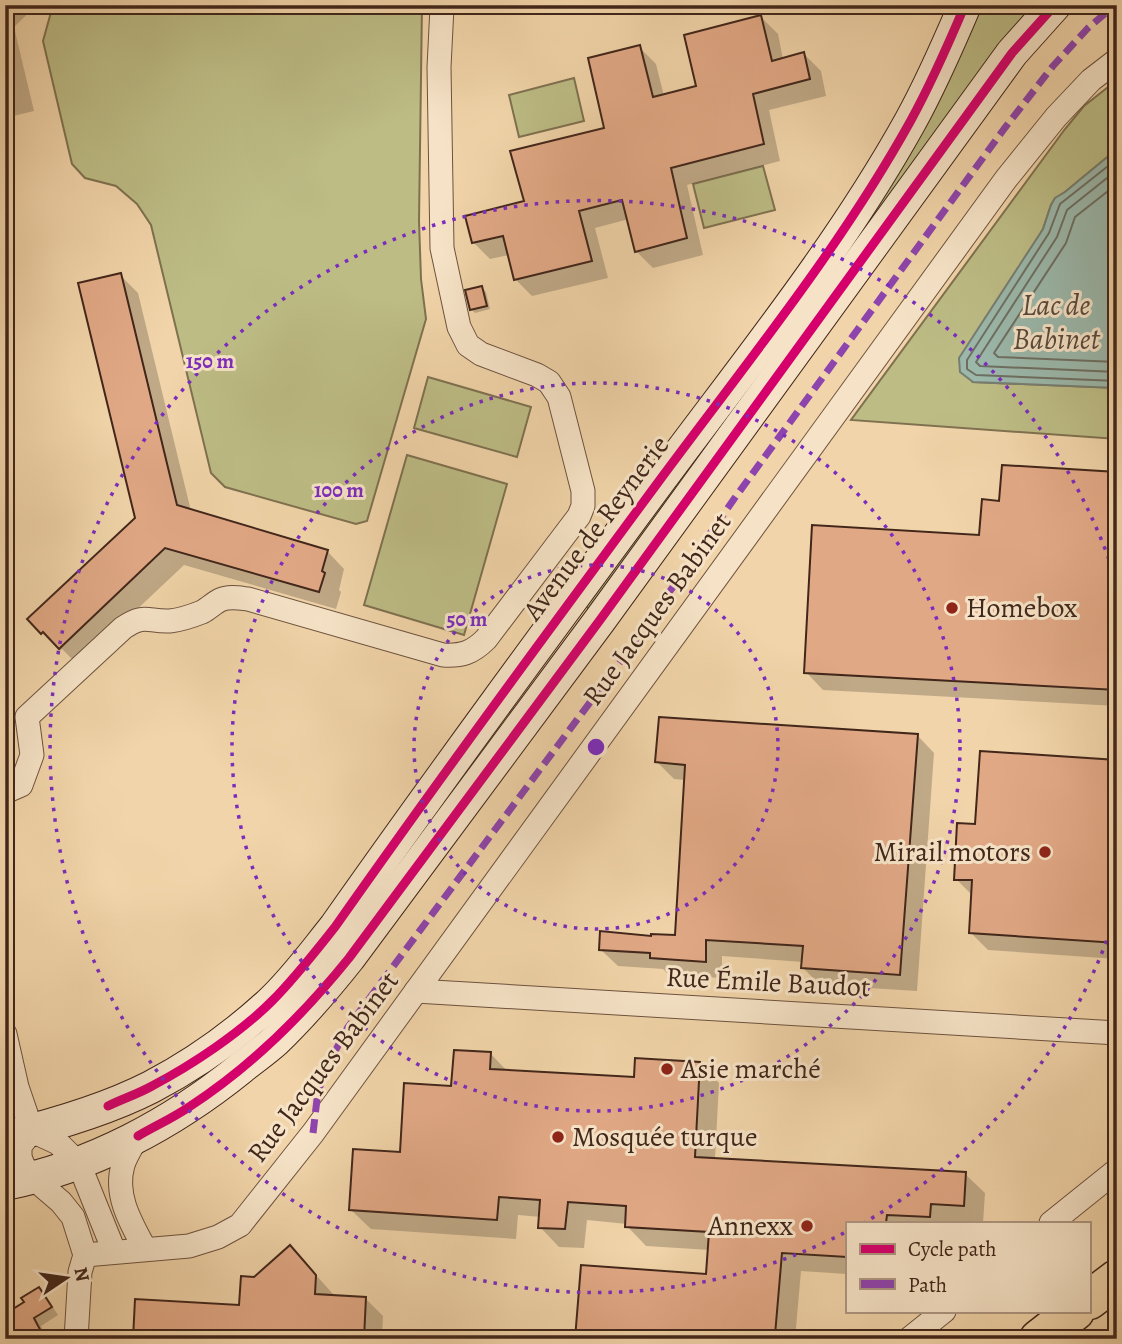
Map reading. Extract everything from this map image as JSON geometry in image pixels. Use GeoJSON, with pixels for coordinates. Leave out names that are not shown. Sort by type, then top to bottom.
{"type":"FeatureCollection","features":[{"type":"Feature","properties":{"kind":"highway"},"geometry":{"type":"LineString","coordinates":[[1090,1299],[1117,1279]]}},
{"type":"Feature","properties":{"kind":"highway"},"geometry":{"type":"LineString","coordinates":[[1039,1339],[1074,1312]]}},
{"type":"Feature","properties":{"kind":"street","name":"Avenue de Reynerie"},"geometry":{"type":"LineString","coordinates":[[19,1134],[118,1101],[151,1087],[198,1059],[237,1031],[270,1003],[303,967],[335,927],[572,598],[823,261],[911,121],[965,5]]}},
{"type":"Feature","properties":{"kind":"street","name":"Avenue de Reynerie"},"geometry":{"type":"LineString","coordinates":[[19,1181],[79,1164],[190,1107],[274,1042],[317,998],[600,620],[1012,53],[1055,5]]}},
{"type":"Feature","properties":{"kind":"street"},"geometry":{"type":"LineString","coordinates":[[5,792],[21,785],[32,755],[27,717],[122,628],[134,621],[149,618],[168,621],[188,617],[202,612],[220,600],[234,597],[443,655],[458,656],[470,653],[486,639],[579,516],[583,506],[583,491],[559,397],[549,382],[537,375],[481,354],[468,345],[459,327],[442,248],[439,68],[442,7]]}},
{"type":"Feature","properties":{"kind":"street","name":"Rue Jacques Babinet"},"geometry":{"type":"LineString","coordinates":[[85,1255],[189,1246],[218,1237],[240,1224],[313,1133],[1006,179],[1055,117],[1091,80],[1117,60]]}},
{"type":"Feature","properties":{"kind":"street","name":"Rue Émile Baudot"},"geometry":{"type":"LineString","coordinates":[[416,992],[1117,1033]]}},
{"type":"Feature","properties":{"kind":"street"},"geometry":{"type":"LineString","coordinates":[[5,1034],[17,1087],[20,1157],[23,1165],[19,1181],[61,1202],[73,1217],[85,1255],[80,1272],[76,1339]]}},
{"type":"Feature","properties":{"kind":"street"},"geometry":{"type":"LineString","coordinates":[[19,1134],[58,1143],[79,1164],[114,1251]]}},
{"type":"Feature","properties":{"kind":"street"},"geometry":{"type":"LineString","coordinates":[[138,1136],[123,1165],[120,1189],[128,1218],[145,1249]]}},
{"type":"Feature","properties":{"kind":"street"},"geometry":{"type":"LineString","coordinates":[[1052,1222],[1117,1170]]}},
{"type":"Feature","properties":{"kind":"street"},"geometry":{"type":"LineString","coordinates":[[909,1339],[943,1312]]}},
{"type":"Feature","properties":{"kind":"shaded area"},"geometry":{"type":"Polygon","coordinates":[[[53,5],[422,5],[419,221],[421,279],[426,319],[367,521],[356,524],[225,487],[211,473],[151,225],[137,204],[116,186],[85,178],[72,164],[43,41],[53,5]]]}},
{"type":"Feature","properties":{"kind":"shaded area"},"geometry":{"type":"Polygon","coordinates":[[[970,5],[1041,5],[592,611],[578,600],[813,282],[970,5]]]}},
{"type":"Feature","properties":{"kind":"shaded area"},"geometry":{"type":"Polygon","coordinates":[[[574,78],[584,121],[519,137],[509,95],[574,78]]]}},
{"type":"Feature","properties":{"kind":"shaded area"},"geometry":{"type":"Polygon","coordinates":[[[1117,80],[1117,149],[1051,205],[1043,229],[973,382],[1117,388],[1117,439],[851,420],[1065,129],[1084,106],[1117,80]]]}},
{"type":"Feature","properties":{"kind":"shaded area"},"geometry":{"type":"Polygon","coordinates":[[[763,166],[775,210],[704,228],[693,184],[763,166]]]}},
{"type":"Feature","properties":{"kind":"shaded area"},"geometry":{"type":"Polygon","coordinates":[[[428,377],[531,407],[517,457],[414,428],[428,377]]]}},
{"type":"Feature","properties":{"kind":"shaded area"},"geometry":{"type":"Polygon","coordinates":[[[407,455],[507,484],[464,635],[364,605],[407,455]]]}},
{"type":"Feature","properties":{"kind":"water","name":"Lac de Babinet"},"geometry":{"type":"Polygon","coordinates":[[[1117,149],[1117,388],[973,382],[960,372],[959,358],[1043,229],[1055,198],[1117,149]]]}},
{"type":"Feature","properties":{"kind":"building"},"geometry":{"type":"Polygon","coordinates":[[[761,15],[772,61],[804,52],[810,79],[753,94],[764,144],[671,168],[687,238],[635,252],[622,200],[579,211],[592,261],[514,280],[503,236],[472,243],[465,216],[524,201],[510,151],[604,128],[588,58],[640,45],[653,97],[696,86],[684,35],[761,15]]]}},
{"type":"Feature","properties":{"kind":"building"},"geometry":{"type":"Polygon","coordinates":[[[121,273],[177,505],[328,550],[322,571],[325,573],[319,592],[165,548],[59,649],[27,619],[135,518],[78,283],[121,273]]]}},
{"type":"Feature","properties":{"kind":"building"},"geometry":{"type":"Polygon","coordinates":[[[482,286],[487,306],[470,310],[465,290],[482,286]]]}},
{"type":"Feature","properties":{"kind":"building"},"geometry":{"type":"Polygon","coordinates":[[[1002,465],[1117,472],[1117,690],[804,673],[812,525],[979,535],[982,499],[999,501],[1002,465]]]}},
{"type":"Feature","properties":{"kind":"building"},"geometry":{"type":"Polygon","coordinates":[[[659,717],[918,734],[900,975],[801,968],[803,946],[706,940],[706,962],[650,958],[650,953],[599,950],[600,931],[651,936],[675,935],[685,765],[655,762],[659,717]]]}},
{"type":"Feature","properties":{"kind":"building","name":"Mirail motors"},"geometry":{"type":"Polygon","coordinates":[[[980,751],[1117,760],[1117,943],[969,933],[972,880],[954,880],[957,823],[975,824],[980,751]]]}},
{"type":"Feature","properties":{"kind":"building"},"geometry":{"type":"Polygon","coordinates":[[[454,1050],[491,1052],[490,1069],[634,1077],[635,1058],[700,1062],[695,1157],[966,1172],[964,1206],[931,1204],[930,1217],[887,1215],[886,1222],[846,1222],[846,1257],[782,1253],[775,1335],[732,1331],[732,1339],[575,1339],[581,1265],[706,1274],[709,1232],[625,1227],[626,1206],[568,1202],[565,1229],[538,1228],[540,1200],[499,1197],[497,1220],[349,1210],[353,1149],[400,1152],[404,1083],[451,1086],[454,1050]]]}},
{"type":"Feature","properties":{"kind":"building"},"geometry":{"type":"Polygon","coordinates":[[[290,1245],[316,1275],[315,1294],[366,1297],[364,1339],[133,1339],[135,1299],[239,1305],[241,1276],[254,1277],[290,1245]]]}},
{"type":"Feature","properties":{"kind":"building"},"geometry":{"type":"Polygon","coordinates":[[[39,1287],[52,1307],[34,1318],[45,1339],[5,1339],[5,1314],[24,1302],[21,1298],[39,1287]]]}},
{"type":"Feature","properties":{"kind":"marked path"},"geometry":{"type":"LineString","coordinates":[[313,1133],[318,1091],[348,1027],[629,650],[734,499],[1004,129],[1053,66],[1088,28],[1115,5]]}},
{"type":"Feature","properties":{"kind":"cycle path"},"geometry":{"type":"LineString","coordinates":[[108,1106],[147,1089],[183,1068],[245,1025],[289,983],[335,927],[497,701],[760,347],[854,214],[910,122],[965,5]]}},
{"type":"Feature","properties":{"kind":"cycle path"},"geometry":{"type":"LineString","coordinates":[[138,1136],[177,1115],[234,1075],[295,1020],[349,958],[600,620],[1012,53],[1055,5]]}},
{"type":"Feature","properties":{"kind":"place","name":"Homebox"},"geometry":{"type":"Point","coordinates":[952,608]}},
{"type":"Feature","properties":{"kind":"place","name":"Mirail motors"},"geometry":{"type":"Point","coordinates":[1045,852]}},
{"type":"Feature","properties":{"kind":"place","name":"Asie marché"},"geometry":{"type":"Point","coordinates":[667,1069]}},
{"type":"Feature","properties":{"kind":"place","name":"Mosquée turque"},"geometry":{"type":"Point","coordinates":[558,1137]}},
{"type":"Feature","properties":{"kind":"place","name":"Annexx"},"geometry":{"type":"Point","coordinates":[807,1226]}}]}
